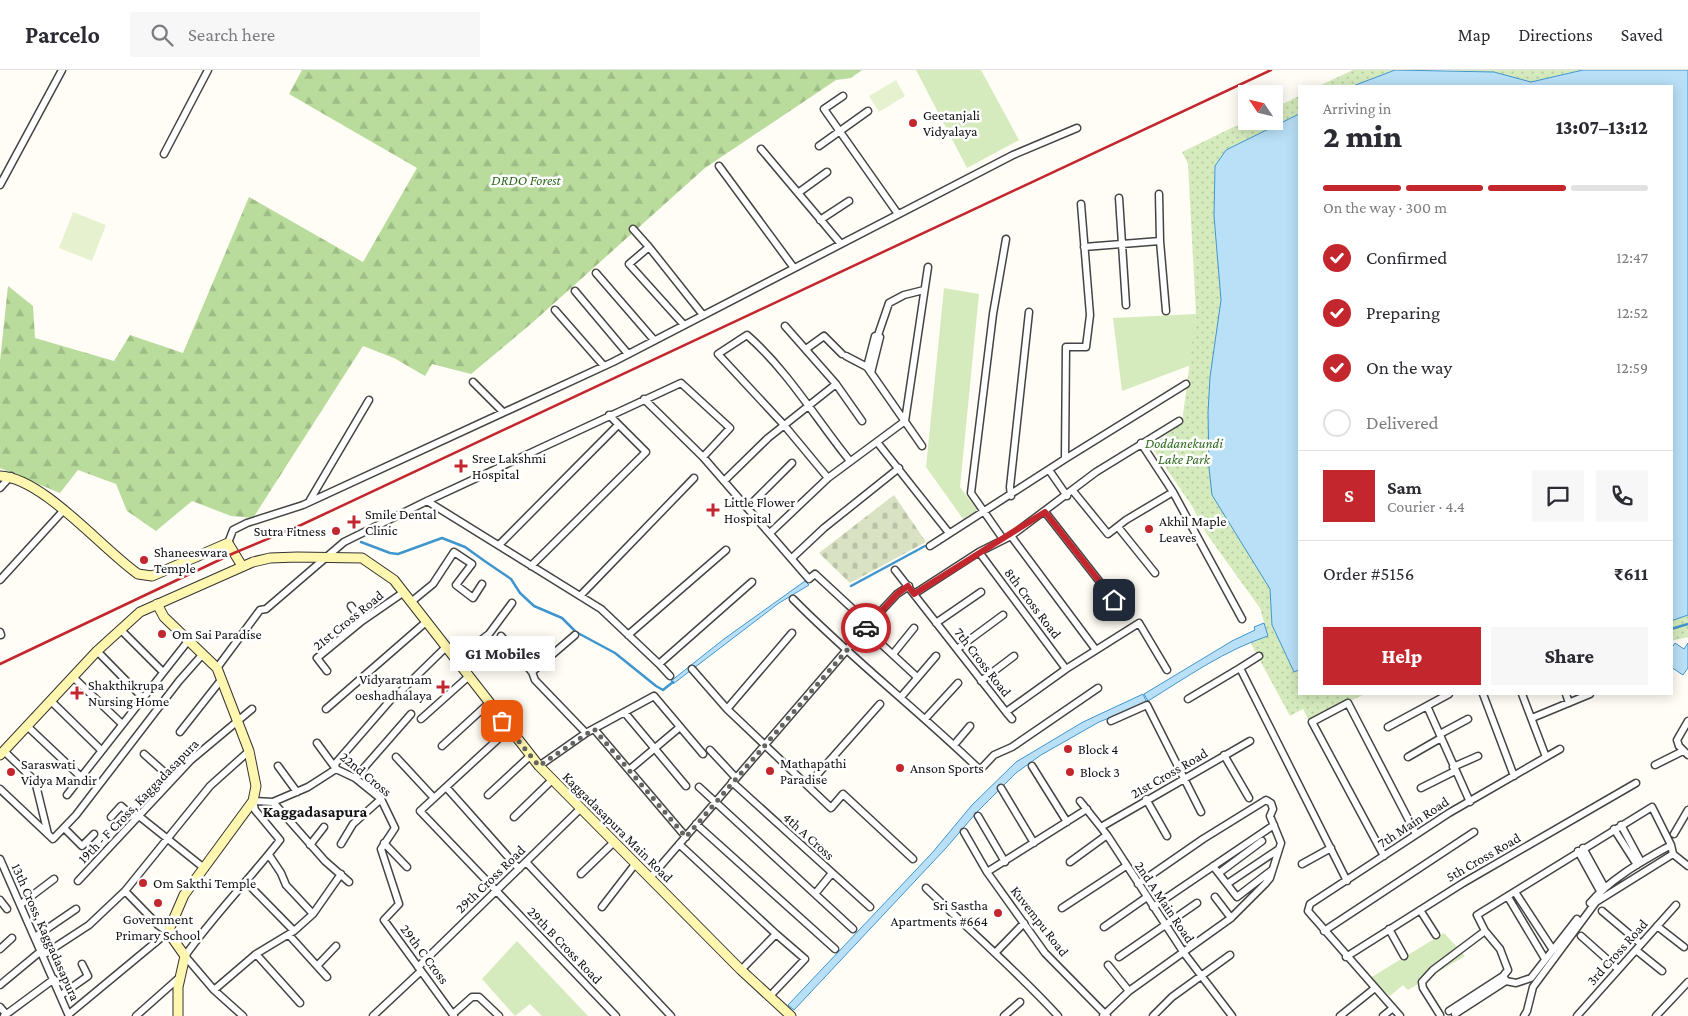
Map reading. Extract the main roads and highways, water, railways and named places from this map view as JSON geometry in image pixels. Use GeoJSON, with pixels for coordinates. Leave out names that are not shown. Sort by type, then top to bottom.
{"type":"FeatureCollection","features":[{"type":"Feature","properties":{"kind":"main road"},"geometry":{"type":"LineString","coordinates":[[0,476],[11,476],[41,492],[138,574],[152,576],[228,543],[242,566]]}},
{"type":"Feature","properties":{"kind":"main road","name":"Kaggadasapura Main Road"},"geometry":{"type":"LineString","coordinates":[[157,604],[242,566],[270,558],[362,558],[394,580],[530,756],[552,780],[741,970],[790,1015]]}},
{"type":"Feature","properties":{"kind":"main road"},"geometry":{"type":"LineString","coordinates":[[2,753],[97,651],[140,612],[157,604],[164,617],[217,668],[239,719],[249,751],[256,786],[253,801],[184,895],[168,932],[185,956],[178,987],[178,1016]]}},
{"type":"Feature","properties":{"kind":"water"},"geometry":{"type":"Polygon","coordinates":[[[1395,70],[1494,72],[1531,82],[1583,70],[1688,70],[1688,615],[1673,620],[1673,85],[1356,85],[1395,70]]]}},
{"type":"Feature","properties":{"kind":"water"},"geometry":{"type":"Polygon","coordinates":[[[1298,114],[1298,670],[1294,672],[1272,625],[1270,589],[1212,495],[1209,468],[1208,413],[1210,377],[1221,300],[1214,216],[1215,166],[1226,150],[1267,130],[1283,130],[1283,122],[1298,114]]]}},
{"type":"Feature","properties":{"kind":"water"},"geometry":{"type":"Polygon","coordinates":[[[805,581],[809,585],[779,603],[673,684],[671,681],[724,639],[805,581]]]}},
{"type":"Feature","properties":{"kind":"water"},"geometry":{"type":"Polygon","coordinates":[[[1264,623],[1268,636],[1221,656],[1148,701],[1144,694],[1232,641],[1255,630],[1254,627],[1264,623]]]}},
{"type":"Feature","properties":{"kind":"water"},"geometry":{"type":"Polygon","coordinates":[[[1675,643],[1684,649],[1688,643],[1688,668],[1683,675],[1673,668],[1673,646],[1675,643]]]}},
{"type":"Feature","properties":{"kind":"water"},"geometry":{"type":"Polygon","coordinates":[[[1143,694],[1147,703],[1099,722],[1041,755],[1016,773],[977,812],[946,848],[794,1010],[788,1005],[932,853],[972,805],[1016,762],[1083,722],[1143,694]]]}},
{"type":"Feature","properties":{"kind":"waterway"},"geometry":{"type":"LineString","coordinates":[[361,542],[390,553],[398,554],[442,538],[465,547],[511,579],[520,593],[534,606],[562,618],[576,632],[615,653],[656,686],[663,690],[673,682]]}},
{"type":"Feature","properties":{"kind":"waterway"},"geometry":{"type":"LineString","coordinates":[[851,586],[925,546]]}},
{"type":"Feature","properties":{"kind":"waterway"},"geometry":{"type":"LineString","coordinates":[[1673,628],[1688,624]]}},
{"type":"Feature","properties":{"kind":"railway"},"geometry":{"type":"LineString","coordinates":[[0,664],[234,553],[301,525],[1271,70]]}},
{"type":"Feature","properties":{"kind":"place","name":"Geetanjali Vidyalaya"},"geometry":{"type":"Point","coordinates":[913,123]}},
{"type":"Feature","properties":{"kind":"place","name":"Sree Lakshmi Hospital"},"geometry":{"type":"Point","coordinates":[461,466]}},
{"type":"Feature","properties":{"kind":"place","name":"Little Flower Hospital"},"geometry":{"type":"Point","coordinates":[713,510]}},
{"type":"Feature","properties":{"kind":"place","name":"Smile Dental Clinic"},"geometry":{"type":"Point","coordinates":[354,522]}},
{"type":"Feature","properties":{"kind":"place","name":"Akhil Maple Leaves"},"geometry":{"type":"Point","coordinates":[1149,529]}},
{"type":"Feature","properties":{"kind":"place","name":"Sutra Fitness"},"geometry":{"type":"Point","coordinates":[336,531]}},
{"type":"Feature","properties":{"kind":"place","name":"Shaneeswara Temple"},"geometry":{"type":"Point","coordinates":[144,560]}},
{"type":"Feature","properties":{"kind":"place","name":"Om Sai Paradise"},"geometry":{"type":"Point","coordinates":[162,634]}},
{"type":"Feature","properties":{"kind":"place","name":"Vidyaratnam oeshadhalaya"},"geometry":{"type":"Point","coordinates":[443,687]}},
{"type":"Feature","properties":{"kind":"place","name":"Shakthikrupa Nursing Home"},"geometry":{"type":"Point","coordinates":[77,693]}},
{"type":"Feature","properties":{"kind":"place","name":"G1 Mobiles"},"geometry":{"type":"Point","coordinates":[502,721]}},
{"type":"Feature","properties":{"kind":"place","name":"Block 4"},"geometry":{"type":"Point","coordinates":[1068,749]}},
{"type":"Feature","properties":{"kind":"place","name":"Anson Sports"},"geometry":{"type":"Point","coordinates":[900,768]}},
{"type":"Feature","properties":{"kind":"place","name":"Mathapathi Paradise"},"geometry":{"type":"Point","coordinates":[770,771]}},
{"type":"Feature","properties":{"kind":"place","name":"Saraswati Vidya Mandir"},"geometry":{"type":"Point","coordinates":[11,772]}},
{"type":"Feature","properties":{"kind":"place","name":"Block 3"},"geometry":{"type":"Point","coordinates":[1070,772]}},
{"type":"Feature","properties":{"kind":"place","name":"Om Sakthi Temple"},"geometry":{"type":"Point","coordinates":[143,883]}},
{"type":"Feature","properties":{"kind":"place","name":"Government Primary School"},"geometry":{"type":"Point","coordinates":[158,903]}},
{"type":"Feature","properties":{"kind":"place","name":"Sri Sastha Apartments #664"},"geometry":{"type":"Point","coordinates":[998,913]}},
{"type":"Feature","properties":{"kind":"district","name":"Kaggadasapura"},"geometry":{"type":"Point","coordinates":[315,811]}},
{"type":"Feature","properties":{"kind":"park label","name":"DRDO Forest"},"geometry":{"type":"Point","coordinates":[526,180]}},
{"type":"Feature","properties":{"kind":"park label","name":"Doddanekundi Lake Park"},"geometry":{"type":"Point","coordinates":[1184,452]}}]}
